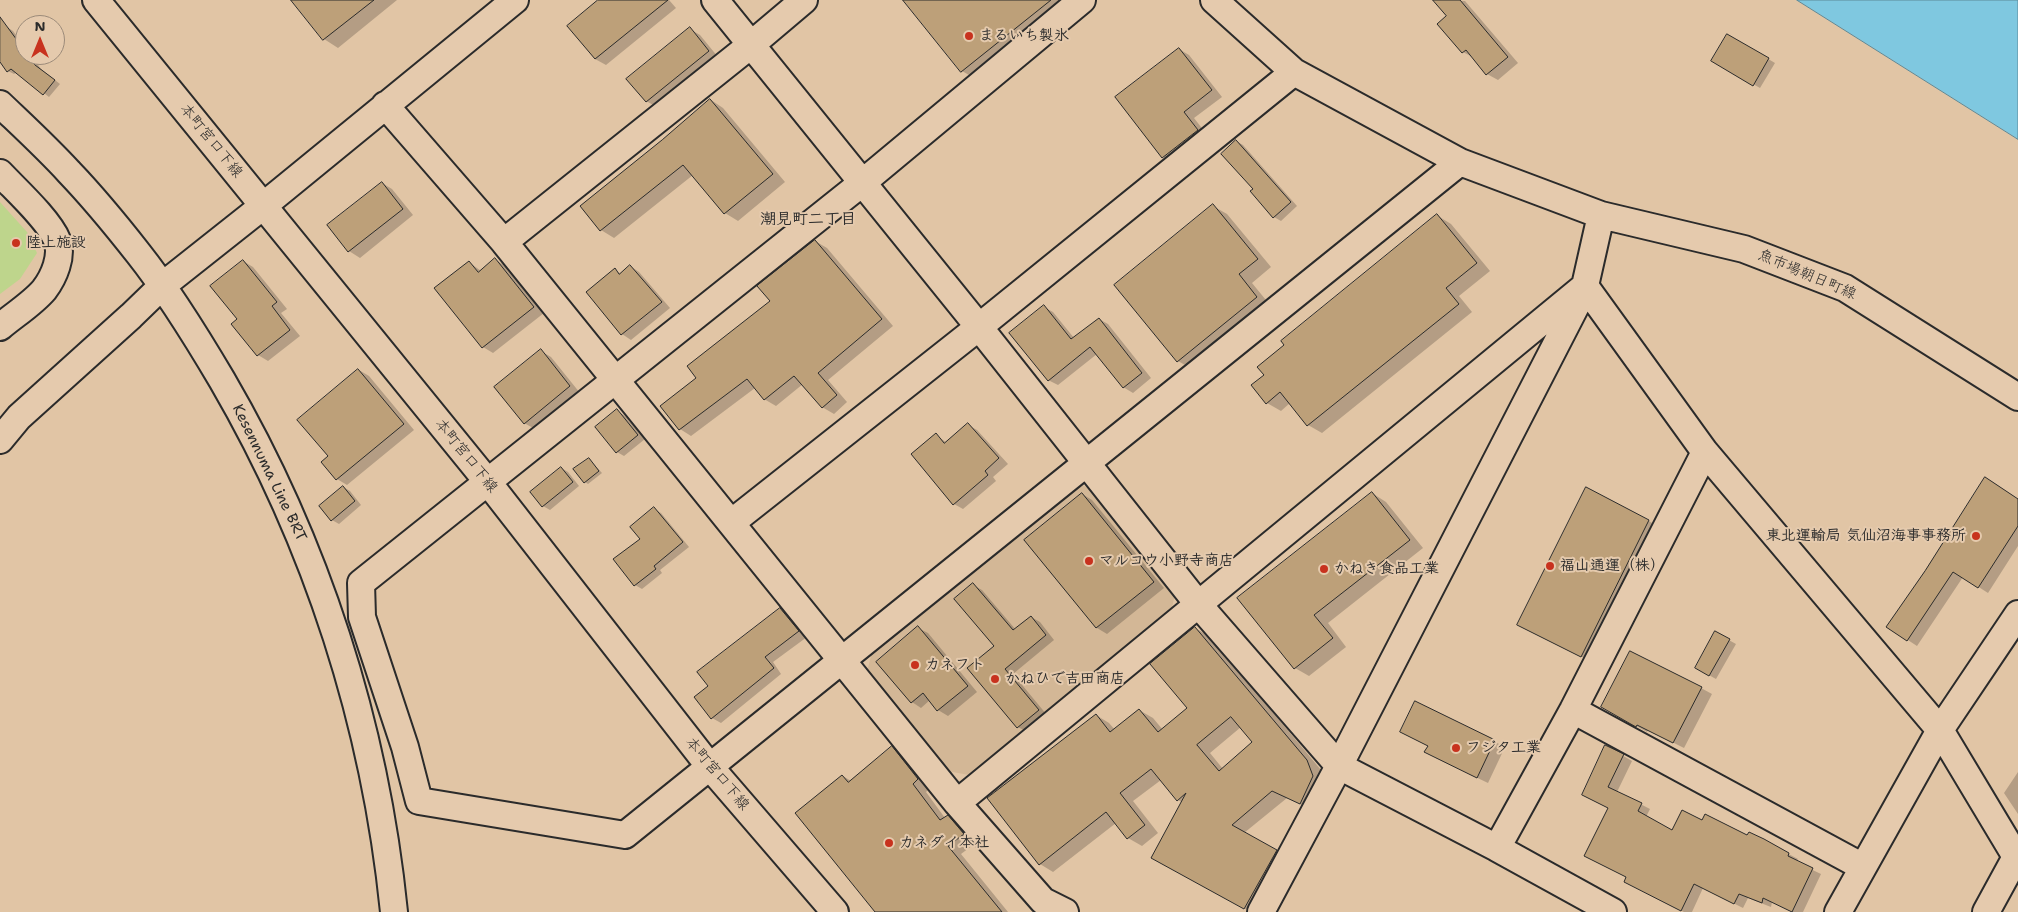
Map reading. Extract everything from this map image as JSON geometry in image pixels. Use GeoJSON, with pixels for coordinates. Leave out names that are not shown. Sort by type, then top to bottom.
{"type":"FeatureCollection","features":[{"type":"Feature","properties":{"kind":"street","name":"本町宮口下線"},"geometry":{"type":"LineString","coordinates":[[96,0],[487,481],[710,767],[835,912]]}},
{"type":"Feature","properties":{"kind":"street"},"geometry":{"type":"LineString","coordinates":[[0,440],[19,417],[162,286],[515,0]]}},
{"type":"Feature","properties":{"kind":"street"},"geometry":{"type":"LineString","coordinates":[[715,0],[979,327],[1198,604],[1339,766],[1497,848],[1612,912]]}},
{"type":"Feature","properties":{"kind":"street"},"geometry":{"type":"LineString","coordinates":[[504,242],[752,44],[804,0]]}},
{"type":"Feature","properties":{"kind":"street"},"geometry":{"type":"LineString","coordinates":[[1082,0],[862,183],[361,583],[362,617],[405,747],[418,801],[625,835],[1460,162]]}},
{"type":"Feature","properties":{"kind":"street","name":"魚市場朝日町線"},"geometry":{"type":"LineString","coordinates":[[1214,0],[1294,72],[1460,162],[1601,215],[1744,248],[1845,288],[2018,397]]}},
{"type":"Feature","properties":{"kind":"street"},"geometry":{"type":"LineString","coordinates":[[731,523],[979,327],[1294,72]]}},
{"type":"Feature","properties":{"kind":"street","name":"Kesennuma Line BRT"},"geometry":{"type":"LineString","coordinates":[[0,104],[70,172],[138,254],[186,320],[262,453],[288,507],[309,559],[351,682],[370,756],[389,863],[394,912]]}},
{"type":"Feature","properties":{"kind":"street"},"geometry":{"type":"LineString","coordinates":[[385,105],[504,242],[957,803],[1043,901],[1065,912]]}},
{"type":"Feature","properties":{"kind":"street"},"geometry":{"type":"LineString","coordinates":[[0,173],[48,226],[57,240],[59,256],[54,272],[43,290],[0,327]]}},
{"type":"Feature","properties":{"kind":"street"},"geometry":{"type":"LineString","coordinates":[[1261,912],[1339,766],[1586,286],[1601,215]]}},
{"type":"Feature","properties":{"kind":"street"},"geometry":{"type":"LineString","coordinates":[[1586,286],[1705,452],[1940,730],[2017,858],[1986,912]]}},
{"type":"Feature","properties":{"kind":"street"},"geometry":{"type":"LineString","coordinates":[[957,803],[1586,286]]}},
{"type":"Feature","properties":{"kind":"street"},"geometry":{"type":"LineString","coordinates":[[1497,848],[1573,710],[1705,452]]}},
{"type":"Feature","properties":{"kind":"street"},"geometry":{"type":"LineString","coordinates":[[1838,912],[1940,730],[2018,614]]}},
{"type":"Feature","properties":{"kind":"street"},"geometry":{"type":"LineString","coordinates":[[1573,710],[1863,867]]}},
{"type":"Feature","properties":{"kind":"shaded area"},"geometry":{"type":"Polygon","coordinates":[[[1082,485],[1097,491],[1176,590],[1171,612],[969,775],[947,771],[867,672],[871,656],[1082,485]]]}},
{"type":"Feature","properties":{"kind":"green space","name":"陸上施設"},"geometry":{"type":"Polygon","coordinates":[[[0,202],[27,232],[37,253],[20,279],[0,294],[0,202]]]}},
{"type":"Feature","properties":{"kind":"water"},"geometry":{"type":"Polygon","coordinates":[[[1797,0],[2018,0],[2018,139],[1797,0]]]}},
{"type":"Feature","properties":{"kind":"building"},"geometry":{"type":"Polygon","coordinates":[[[291,0],[374,0],[323,40],[291,0]]]}},
{"type":"Feature","properties":{"kind":"building"},"geometry":{"type":"Polygon","coordinates":[[[598,0],[668,0],[595,59],[567,26],[598,0]]]}},
{"type":"Feature","properties":{"kind":"building","name":"まるいち製氷"},"geometry":{"type":"Polygon","coordinates":[[[903,0],[1051,0],[961,72],[903,0]]]}},
{"type":"Feature","properties":{"kind":"building"},"geometry":{"type":"Polygon","coordinates":[[[1433,0],[1460,0],[1508,57],[1486,75],[1466,50],[1462,53],[1437,24],[1446,16],[1433,0]]]}},
{"type":"Feature","properties":{"kind":"building"},"geometry":{"type":"Polygon","coordinates":[[[0,17],[15,37],[15,65],[35,65],[55,80],[43,95],[11,69],[7,72],[0,62],[0,17]]]}},
{"type":"Feature","properties":{"kind":"building"},"geometry":{"type":"Polygon","coordinates":[[[690,27],[709,51],[646,102],[626,79],[690,27]]]}},
{"type":"Feature","properties":{"kind":"building"},"geometry":{"type":"Polygon","coordinates":[[[1727,34],[1769,58],[1753,86],[1711,61],[1727,34]]]}},
{"type":"Feature","properties":{"kind":"building"},"geometry":{"type":"Polygon","coordinates":[[[1179,48],[1212,90],[1184,112],[1198,130],[1162,158],[1115,97],[1179,48]]]}},
{"type":"Feature","properties":{"kind":"building"},"geometry":{"type":"Polygon","coordinates":[[[710,99],[773,174],[724,214],[683,165],[600,231],[580,206],[710,99]]]}},
{"type":"Feature","properties":{"kind":"building"},"geometry":{"type":"Polygon","coordinates":[[[1236,140],[1291,202],[1273,218],[1250,191],[1253,189],[1221,154],[1236,140]]]}},
{"type":"Feature","properties":{"kind":"building"},"geometry":{"type":"Polygon","coordinates":[[[382,182],[403,209],[348,252],[327,225],[382,182]]]}},
{"type":"Feature","properties":{"kind":"building"},"geometry":{"type":"Polygon","coordinates":[[[1213,204],[1258,259],[1239,274],[1257,297],[1177,362],[1114,285],[1213,204]]]}},
{"type":"Feature","properties":{"kind":"building"},"geometry":{"type":"Polygon","coordinates":[[[1437,214],[1477,263],[1446,288],[1459,304],[1307,426],[1280,392],[1266,404],[1251,385],[1264,375],[1257,367],[1284,345],[1281,341],[1437,214]]]}},
{"type":"Feature","properties":{"kind":"building"},"geometry":{"type":"Polygon","coordinates":[[[815,240],[882,319],[818,373],[837,395],[822,408],[794,376],[764,400],[747,379],[679,430],[660,406],[696,378],[687,366],[770,301],[757,286],[815,240]]]}},
{"type":"Feature","properties":{"kind":"building"},"geometry":{"type":"Polygon","coordinates":[[[495,258],[534,307],[482,348],[434,288],[469,261],[478,272],[495,258]]]}},
{"type":"Feature","properties":{"kind":"building"},"geometry":{"type":"Polygon","coordinates":[[[243,260],[277,302],[272,306],[290,330],[257,356],[231,324],[237,319],[210,286],[243,260]]]}},
{"type":"Feature","properties":{"kind":"building"},"geometry":{"type":"Polygon","coordinates":[[[630,265],[662,302],[621,335],[586,292],[615,268],[619,274],[630,265]]]}},
{"type":"Feature","properties":{"kind":"building"},"geometry":{"type":"Polygon","coordinates":[[[1044,305],[1071,339],[1099,318],[1142,373],[1123,388],[1090,347],[1048,381],[1009,333],[1044,305]]]}},
{"type":"Feature","properties":{"kind":"building"},"geometry":{"type":"Polygon","coordinates":[[[541,349],[570,386],[524,424],[494,387],[541,349]]]}},
{"type":"Feature","properties":{"kind":"building"},"geometry":{"type":"Polygon","coordinates":[[[358,369],[404,424],[336,480],[321,462],[328,456],[297,420],[358,369]]]}},
{"type":"Feature","properties":{"kind":"building"},"geometry":{"type":"Polygon","coordinates":[[[617,409],[638,435],[616,453],[595,427],[617,409]]]}},
{"type":"Feature","properties":{"kind":"building"},"geometry":{"type":"Polygon","coordinates":[[[968,423],[999,458],[985,471],[988,475],[953,505],[911,454],[936,433],[944,443],[968,423]]]}},
{"type":"Feature","properties":{"kind":"building"},"geometry":{"type":"Polygon","coordinates":[[[589,458],[599,471],[584,483],[573,469],[589,458]]]}},
{"type":"Feature","properties":{"kind":"building"},"geometry":{"type":"Polygon","coordinates":[[[561,467],[573,482],[542,507],[530,492],[561,467]]]}},
{"type":"Feature","properties":{"kind":"building"},"geometry":{"type":"Polygon","coordinates":[[[1985,477],[2018,499],[2018,526],[1978,588],[1953,572],[1907,641],[1886,627],[1925,571],[1985,477]]]}},
{"type":"Feature","properties":{"kind":"building"},"geometry":{"type":"Polygon","coordinates":[[[343,486],[355,501],[331,521],[319,506],[343,486]]]}},
{"type":"Feature","properties":{"kind":"building"},"geometry":{"type":"Polygon","coordinates":[[[1586,487],[1649,520],[1581,657],[1517,625],[1586,487]]]}},
{"type":"Feature","properties":{"kind":"building","name":"かねき食品工業"},"geometry":{"type":"Polygon","coordinates":[[[1372,492],[1410,540],[1314,615],[1333,638],[1294,669],[1237,598],[1372,492]]]}},
{"type":"Feature","properties":{"kind":"building","name":"マルコウ小野寺商店"},"geometry":{"type":"Polygon","coordinates":[[[1082,493],[1154,582],[1096,628],[1024,540],[1082,493]]]}},
{"type":"Feature","properties":{"kind":"building"},"geometry":{"type":"Polygon","coordinates":[[[654,507],[683,542],[654,566],[656,569],[634,586],[613,559],[640,539],[630,527],[654,507]]]}},
{"type":"Feature","properties":{"kind":"building"},"geometry":{"type":"Polygon","coordinates":[[[973,583],[1013,630],[1031,616],[1046,635],[1005,669],[1039,710],[1017,728],[967,668],[994,646],[954,599],[973,583]]]}},
{"type":"Feature","properties":{"kind":"building"},"geometry":{"type":"Polygon","coordinates":[[[780,608],[799,631],[765,657],[774,668],[711,719],[694,697],[708,686],[697,672],[780,608]]]}},
{"type":"Feature","properties":{"kind":"building","name":"カネフト"},"geometry":{"type":"Polygon","coordinates":[[[918,626],[968,686],[937,711],[923,693],[911,703],[876,662],[918,626]]]}},
{"type":"Feature","properties":{"kind":"building"},"geometry":{"type":"Polygon","coordinates":[[[1195,627],[1307,760],[1313,776],[1300,804],[1272,791],[1232,825],[1277,850],[1244,909],[1151,858],[1186,793],[1177,801],[1151,769],[1120,793],[1145,825],[1127,839],[1106,812],[1039,865],[987,798],[1096,714],[1110,732],[1139,709],[1158,732],[1187,708],[1150,664],[1195,627]],[[1231,717],[1197,745],[1219,771],[1252,742],[1231,717]]]}},
{"type":"Feature","properties":{"kind":"building"},"geometry":{"type":"Polygon","coordinates":[[[1715,631],[1730,639],[1709,676],[1695,668],[1715,631]]]}},
{"type":"Feature","properties":{"kind":"building"},"geometry":{"type":"Polygon","coordinates":[[[1630,651],[1702,687],[1673,743],[1637,725],[1636,727],[1601,707],[1630,651]]]}},
{"type":"Feature","properties":{"kind":"building"},"geometry":{"type":"Polygon","coordinates":[[[1415,701],[1495,740],[1477,778],[1424,752],[1428,746],[1400,732],[1415,701]]]}},
{"type":"Feature","properties":{"kind":"building"},"geometry":{"type":"Polygon","coordinates":[[[1605,745],[1624,754],[1608,787],[1642,803],[1638,811],[1672,830],[1682,810],[1702,820],[1705,814],[1747,835],[1749,832],[1764,839],[1789,853],[1788,856],[1813,868],[1792,912],[1763,898],[1762,903],[1739,894],[1734,904],[1694,884],[1681,911],[1624,882],[1626,877],[1584,856],[1608,808],[1582,795],[1605,745]]]}},
{"type":"Feature","properties":{"kind":"building"},"geometry":{"type":"Polygon","coordinates":[[[892,746],[918,779],[913,784],[940,820],[948,815],[964,834],[948,846],[1002,912],[875,912],[795,813],[842,775],[848,782],[892,746]]]}},
{"type":"Feature","properties":{"kind":"place","name":"まるいち製氷"},"geometry":{"type":"Point","coordinates":[969,36]}},
{"type":"Feature","properties":{"kind":"place","name":"陸上施設"},"geometry":{"type":"Point","coordinates":[16,243]}},
{"type":"Feature","properties":{"kind":"place","name":"東北運輸局 気仙沼海事事務所"},"geometry":{"type":"Point","coordinates":[1976,536]}},
{"type":"Feature","properties":{"kind":"place","name":"マルコウ小野寺商店"},"geometry":{"type":"Point","coordinates":[1089,561]}},
{"type":"Feature","properties":{"kind":"place","name":"福山通運（株）"},"geometry":{"type":"Point","coordinates":[1550,566]}},
{"type":"Feature","properties":{"kind":"place","name":"かねき食品工業"},"geometry":{"type":"Point","coordinates":[1324,569]}},
{"type":"Feature","properties":{"kind":"place","name":"カネフト"},"geometry":{"type":"Point","coordinates":[915,665]}},
{"type":"Feature","properties":{"kind":"place","name":"かねひで吉田商店"},"geometry":{"type":"Point","coordinates":[995,679]}},
{"type":"Feature","properties":{"kind":"place","name":"フジタ工業"},"geometry":{"type":"Point","coordinates":[1456,748]}},
{"type":"Feature","properties":{"kind":"place","name":"カネダイ本社"},"geometry":{"type":"Point","coordinates":[889,843]}},
{"type":"Feature","properties":{"kind":"district","name":"潮見町二丁目"},"geometry":{"type":"Point","coordinates":[808,220]}}]}
